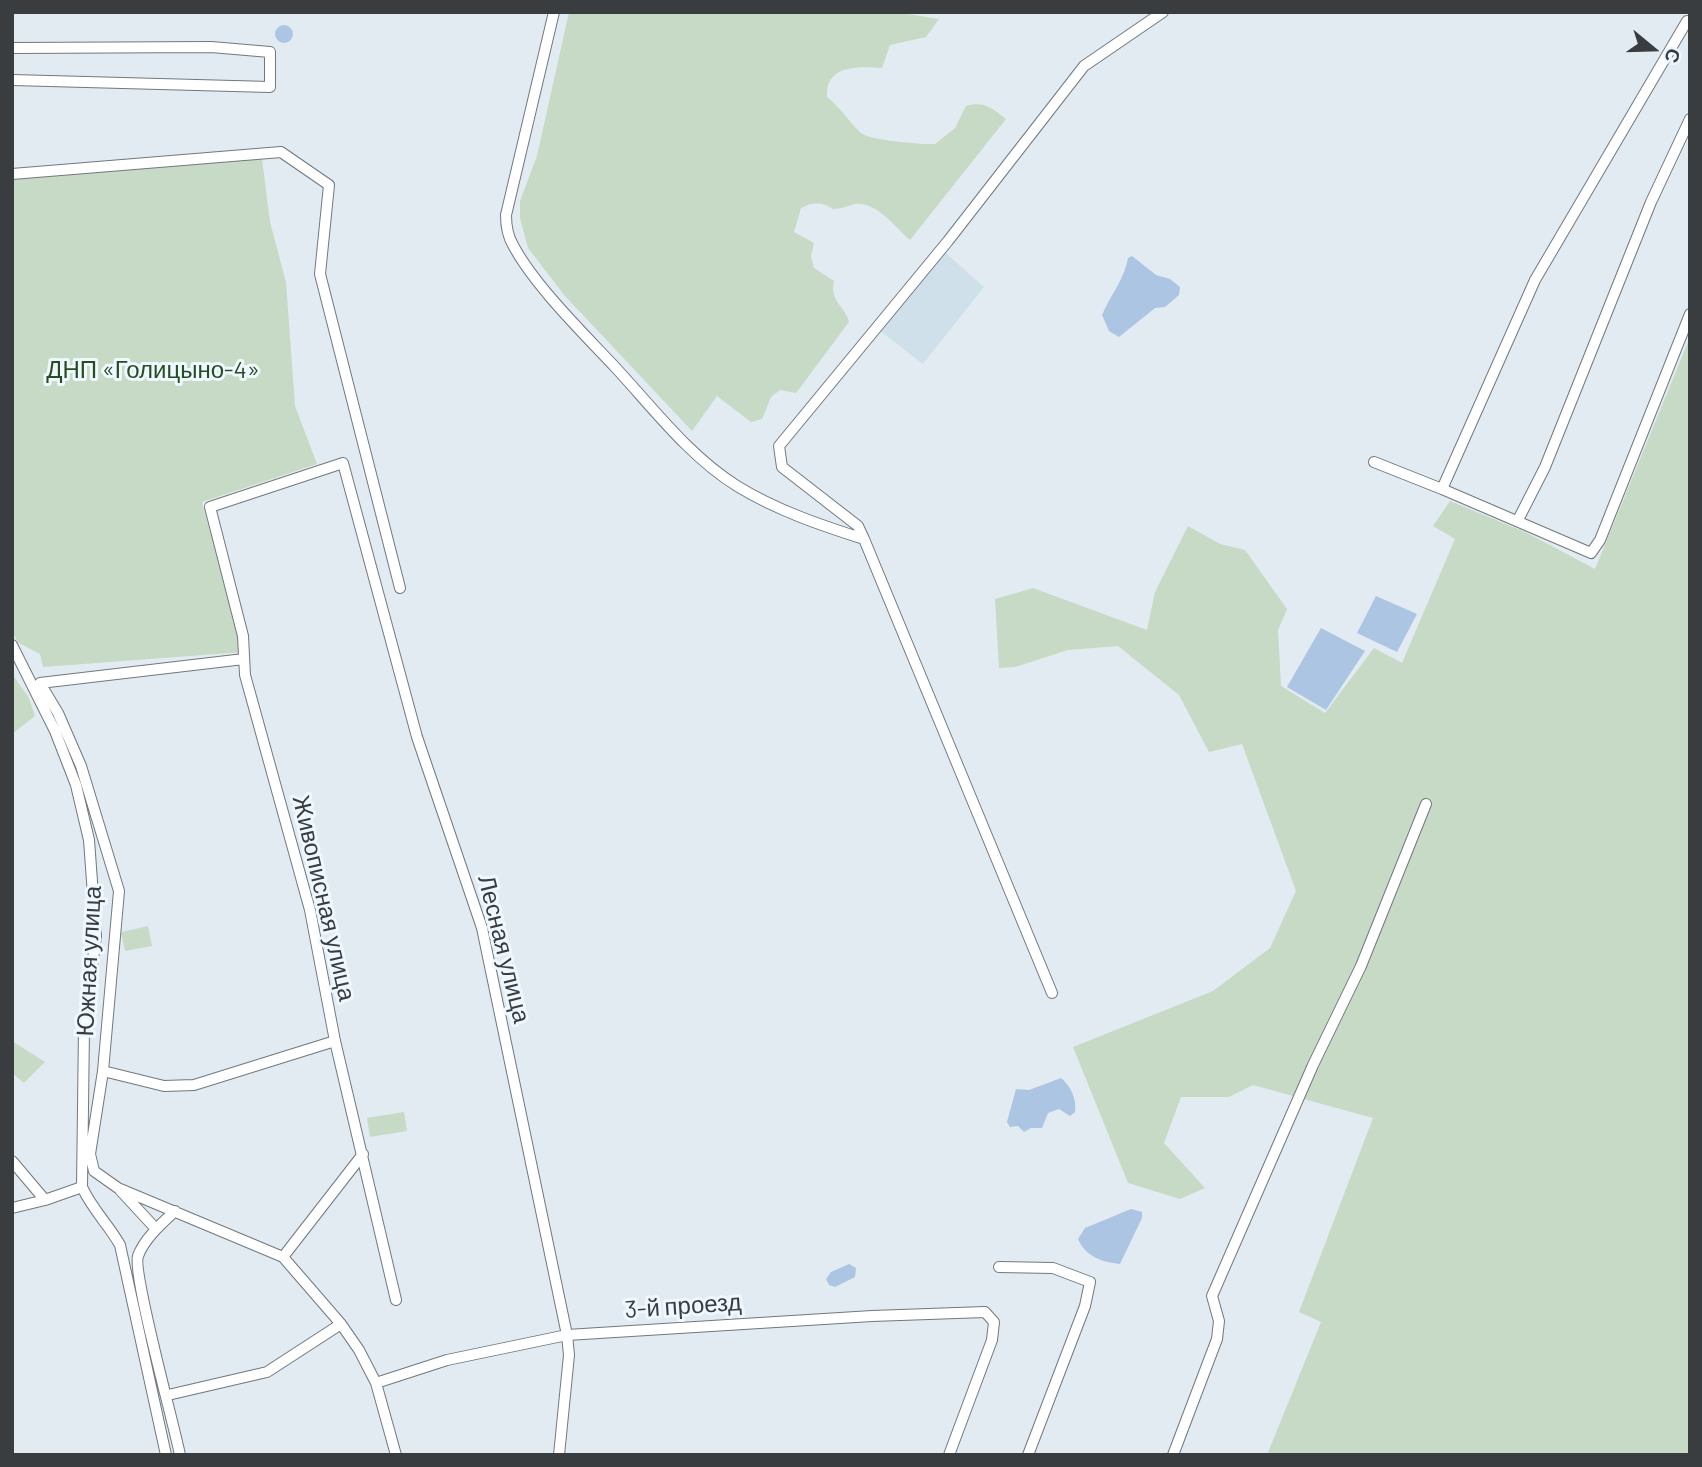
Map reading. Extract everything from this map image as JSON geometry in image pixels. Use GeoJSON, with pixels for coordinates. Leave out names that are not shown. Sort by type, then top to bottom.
{"type":"FeatureCollection","features":[{"type":"Feature","properties":{"kind":"street"},"geometry":{"type":"LineString","coordinates":[[554,12],[506,215],[507,231],[514,247],[562,311],[685,444],[734,484],[768,504],[864,539]]}},
{"type":"Feature","properties":{"kind":"street"},"geometry":{"type":"LineString","coordinates":[[1052,993],[858,526],[782,467],[779,446],[947,241],[1084,66],[1163,12]]}},
{"type":"Feature","properties":{"kind":"street"},"geometry":{"type":"LineString","coordinates":[[1443,489],[1535,280],[1652,78],[1687,22],[1690,22]]}},
{"type":"Feature","properties":{"kind":"street"},"geometry":{"type":"LineString","coordinates":[[12,48],[211,47],[270,52],[270,87],[12,80]]}},
{"type":"Feature","properties":{"kind":"street"},"geometry":{"type":"LineString","coordinates":[[1518,520],[1545,467],[1651,202],[1690,119]]}},
{"type":"Feature","properties":{"kind":"street"},"geometry":{"type":"LineString","coordinates":[[12,174],[281,152],[329,185],[320,274],[400,588]]}},
{"type":"Feature","properties":{"kind":"street"},"geometry":{"type":"LineString","coordinates":[[1374,463],[1518,520],[1591,553],[1600,540],[1690,314]]}},
{"type":"Feature","properties":{"kind":"street","name":"Лесная улица"},"geometry":{"type":"LineString","coordinates":[[211,507],[343,463],[417,737],[482,928],[567,1335],[569,1355],[559,1455]]}},
{"type":"Feature","properties":{"kind":"street","name":"Живописная улица"},"geometry":{"type":"LineString","coordinates":[[211,507],[243,636],[248,687],[310,910],[335,1041],[396,1300]]}},
{"type":"Feature","properties":{"kind":"street"},"geometry":{"type":"LineString","coordinates":[[12,645],[15,659],[55,731],[76,785],[89,840],[96,936],[84,1028],[82,1187],[92,1208],[111,1228],[120,1245],[166,1455]]}},
{"type":"Feature","properties":{"kind":"street","name":"Южная улица"},"geometry":{"type":"LineString","coordinates":[[118,1188],[94,1171],[90,1154],[103,1071],[119,891],[81,766],[58,713],[40,683],[244,659]]}},
{"type":"Feature","properties":{"kind":"street"},"geometry":{"type":"LineString","coordinates":[[1173,1455],[1217,1339],[1219,1321],[1212,1296],[1308,1077],[1361,966],[1426,804]]}},
{"type":"Feature","properties":{"kind":"street"},"geometry":{"type":"LineString","coordinates":[[103,1071],[164,1086],[194,1085],[335,1041]]}},
{"type":"Feature","properties":{"kind":"street"},"geometry":{"type":"LineString","coordinates":[[283,1257],[363,1154]]}},
{"type":"Feature","properties":{"kind":"street"},"geometry":{"type":"LineString","coordinates":[[12,1161],[45,1200]]}},
{"type":"Feature","properties":{"kind":"street"},"geometry":{"type":"LineString","coordinates":[[12,1208],[82,1187]]}},
{"type":"Feature","properties":{"kind":"street"},"geometry":{"type":"LineString","coordinates":[[118,1188],[283,1257],[341,1324],[376,1383],[396,1455]]}},
{"type":"Feature","properties":{"kind":"street"},"geometry":{"type":"LineString","coordinates":[[118,1188],[156,1229]]}},
{"type":"Feature","properties":{"kind":"street"},"geometry":{"type":"LineString","coordinates":[[175,1211],[156,1229],[138,1257],[141,1291],[168,1395],[180,1455]]}},
{"type":"Feature","properties":{"kind":"street"},"geometry":{"type":"LineString","coordinates":[[999,1266],[1054,1268],[1090,1282],[1085,1306],[1028,1455]]}},
{"type":"Feature","properties":{"kind":"street","name":"3-й проезд"},"geometry":{"type":"LineString","coordinates":[[376,1383],[447,1360],[567,1335],[985,1312],[994,1322],[992,1340],[950,1455]]}},
{"type":"Feature","properties":{"kind":"street"},"geometry":{"type":"LineString","coordinates":[[168,1395],[267,1372],[341,1324]]}},
{"type":"Feature","properties":{"kind":"shaded area"},"geometry":{"type":"Polygon","coordinates":[[[945,252],[984,287],[923,364],[880,331],[945,252]]]}},
{"type":"Feature","properties":{"kind":"green space"},"geometry":{"type":"Polygon","coordinates":[[[569,12],[896,12],[939,19],[926,37],[890,45],[882,68],[854,68],[837,73],[828,86],[827,97],[861,133],[896,142],[935,144],[955,128],[966,106],[988,106],[1006,119],[910,240],[878,211],[863,204],[833,209],[814,204],[801,208],[794,232],[814,243],[811,256],[814,268],[834,281],[835,299],[849,322],[796,393],[780,390],[771,397],[762,419],[751,422],[717,396],[692,431],[565,296],[528,248],[520,218],[520,201],[537,156],[569,12]]]}},
{"type":"Feature","properties":{"kind":"green space","name":"ДНП «Голицыно-4»"},"geometry":{"type":"Polygon","coordinates":[[[262,159],[270,222],[286,282],[295,406],[317,464],[202,502],[244,652],[43,667],[40,654],[17,642],[12,629],[12,179],[262,159]]]}},
{"type":"Feature","properties":{"kind":"green space"},"geometry":{"type":"Polygon","coordinates":[[[1690,337],[1690,1455],[1267,1455],[1321,1322],[1299,1312],[1373,1118],[1253,1085],[1229,1097],[1181,1097],[1164,1143],[1205,1188],[1180,1199],[1128,1183],[1073,1047],[1213,991],[1270,948],[1296,891],[1242,744],[1209,752],[1179,695],[1118,646],[1068,650],[1015,667],[999,668],[995,599],[1033,588],[1147,630],[1155,592],[1188,526],[1220,544],[1245,550],[1287,609],[1278,630],[1281,686],[1325,713],[1374,648],[1402,663],[1455,539],[1433,526],[1450,501],[1525,532],[1595,569],[1690,337]]]}},
{"type":"Feature","properties":{"kind":"green space"},"geometry":{"type":"Polygon","coordinates":[[[12,674],[29,698],[35,716],[12,734],[12,674]]]}},
{"type":"Feature","properties":{"kind":"green space"},"geometry":{"type":"Polygon","coordinates":[[[148,926],[152,946],[125,951],[121,932],[148,926]]]}},
{"type":"Feature","properties":{"kind":"green space"},"geometry":{"type":"Polygon","coordinates":[[[12,1041],[45,1062],[24,1083],[12,1073],[12,1041]]]}},
{"type":"Feature","properties":{"kind":"green space"},"geometry":{"type":"Polygon","coordinates":[[[404,1112],[407,1131],[370,1137],[367,1118],[404,1112]]]}},
{"type":"Feature","properties":{"kind":"water"},"geometry":{"type":"Polygon","coordinates":[[[284,25],[292,30],[293,34],[288,42],[284,43],[276,38],[275,34],[280,26],[284,25]]]}},
{"type":"Feature","properties":{"kind":"water"},"geometry":{"type":"Polygon","coordinates":[[[1132,256],[1156,275],[1170,279],[1180,287],[1179,295],[1165,307],[1155,308],[1119,337],[1109,331],[1102,315],[1128,258],[1132,256]]]}},
{"type":"Feature","properties":{"kind":"water"},"geometry":{"type":"Polygon","coordinates":[[[1376,596],[1417,614],[1397,652],[1357,633],[1376,596]]]}},
{"type":"Feature","properties":{"kind":"water"},"geometry":{"type":"Polygon","coordinates":[[[1321,628],[1365,651],[1326,710],[1287,687],[1321,628]]]}},
{"type":"Feature","properties":{"kind":"water"},"geometry":{"type":"Polygon","coordinates":[[[1061,1078],[1072,1094],[1075,1112],[1070,1116],[1059,1109],[1048,1113],[1042,1128],[1031,1128],[1024,1132],[1018,1126],[1010,1127],[1007,1122],[1016,1089],[1029,1090],[1061,1078]]]}},
{"type":"Feature","properties":{"kind":"water"},"geometry":{"type":"Polygon","coordinates":[[[1131,1209],[1142,1212],[1142,1218],[1120,1264],[1101,1260],[1085,1250],[1078,1239],[1085,1228],[1131,1209]]]}},
{"type":"Feature","properties":{"kind":"water"},"geometry":{"type":"Polygon","coordinates":[[[849,1264],[856,1268],[855,1277],[835,1287],[829,1285],[826,1279],[831,1272],[849,1264]]]}}]}
